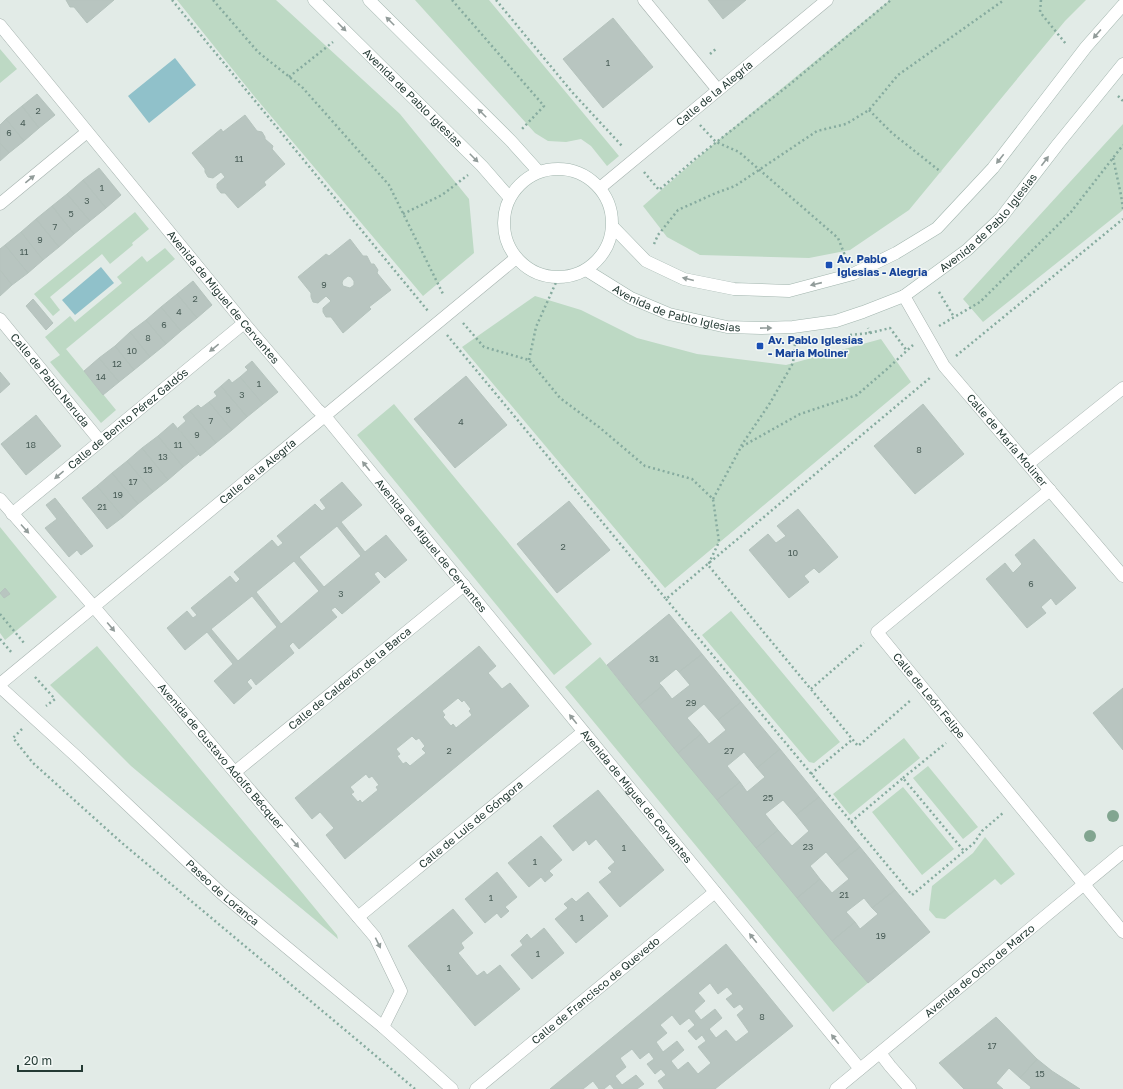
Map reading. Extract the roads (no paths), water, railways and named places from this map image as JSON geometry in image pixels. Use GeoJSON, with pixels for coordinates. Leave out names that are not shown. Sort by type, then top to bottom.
{"type":"FeatureCollection","features":[{"type":"Feature","properties":{"kind":"street","name":"Avenida de Pablo Iglesias"},"geometry":{"type":"LineString","coordinates":[[314,0],[482,166],[509,197]]}},
{"type":"Feature","properties":{"kind":"street"},"geometry":{"type":"LineString","coordinates":[[369,0],[511,141],[538,171]]}},
{"type":"Feature","properties":{"kind":"street"},"geometry":{"type":"LineString","coordinates":[[644,0],[718,90]]}},
{"type":"Feature","properties":{"kind":"street","name":"Calle de la Alegría"},"geometry":{"type":"LineString","coordinates":[[601,187],[827,0]]}},
{"type":"Feature","properties":{"kind":"street"},"geometry":{"type":"LineString","coordinates":[[613,227],[646,261],[684,279],[734,289],[789,291],[853,274],[896,253],[937,228],[993,168],[1086,47],[1123,5]]}},
{"type":"Feature","properties":{"kind":"street","name":"Avenida de Miguel de Cervantes"},"geometry":{"type":"LineString","coordinates":[[0,25],[244,323],[317,409],[325,416],[860,1069]]}},
{"type":"Feature","properties":{"kind":"street","name":"Avenida de Pablo Iglesias"},"geometry":{"type":"LineString","coordinates":[[586,270],[631,298],[669,314],[727,327],[793,327],[836,321],[863,312],[904,296],[967,250],[1001,218],[1058,144],[1123,64]]}},
{"type":"Feature","properties":{"kind":"street"},"geometry":{"type":"LineString","coordinates":[[0,204],[87,132]]}},
{"type":"Feature","properties":{"kind":"street"},"geometry":{"type":"LineString","coordinates":[[561,168],[584,174],[601,187],[611,207],[613,227],[604,252],[586,270],[572,276],[558,278],[534,272],[516,258],[505,239],[503,218],[509,197],[521,182],[538,171],[561,168]]}},
{"type":"Feature","properties":{"kind":"street","name":"Calle de la Alegría"},"geometry":{"type":"LineString","coordinates":[[0,685],[516,258]]}},
{"type":"Feature","properties":{"kind":"street","name":"Calle de María Moliner"},"geometry":{"type":"LineString","coordinates":[[904,296],[944,366],[1123,576]]}},
{"type":"Feature","properties":{"kind":"street","name":"Calle de Pablo Neruda"},"geometry":{"type":"LineString","coordinates":[[0,319],[100,441]]}},
{"type":"Feature","properties":{"kind":"street","name":"Calle de Benito Pérez Galdós"},"geometry":{"type":"LineString","coordinates":[[12,514],[244,323]]}},
{"type":"Feature","properties":{"kind":"street"},"geometry":{"type":"LineString","coordinates":[[1028,464],[1123,388]]}},
{"type":"Feature","properties":{"kind":"street","name":"Calle de León Felipe"},"geometry":{"type":"LineString","coordinates":[[1050,490],[877,632],[1123,932]]}},
{"type":"Feature","properties":{"kind":"street","name":"Avenida de Gustavo Adolfo Bécquer"},"geometry":{"type":"LineString","coordinates":[[0,499],[375,937],[401,990],[383,1028]]}},
{"type":"Feature","properties":{"kind":"street","name":"Calle de Calderón de la Barca"},"geometry":{"type":"LineString","coordinates":[[234,772],[464,585]]}},
{"type":"Feature","properties":{"kind":"street","name":"Paseo de Loranca"},"geometry":{"type":"LineString","coordinates":[[0,685],[221,893],[383,1028],[452,1089]]}},
{"type":"Feature","properties":{"kind":"street","name":"Calle de Luis de Góngora"},"geometry":{"type":"LineString","coordinates":[[358,917],[584,732]]}},
{"type":"Feature","properties":{"kind":"street","name":"Avenida de Ocho de Marzo"},"geometry":{"type":"LineString","coordinates":[[836,1089],[1123,852]]}},
{"type":"Feature","properties":{"kind":"street","name":"Calle de Francisco de Quevedo"},"geometry":{"type":"LineString","coordinates":[[476,1089],[715,892]]}},
{"type":"Feature","properties":{"kind":"street"},"geometry":{"type":"LineString","coordinates":[[880,1052],[910,1089]]}},
{"type":"Feature","properties":{"kind":"water"},"geometry":{"type":"Polygon","coordinates":[[[175,58],[196,85],[149,123],[128,96],[175,58]]]}},
{"type":"Feature","properties":{"kind":"water"},"geometry":{"type":"Polygon","coordinates":[[[101,267],[114,283],[75,315],[62,300],[101,267]]]}},
{"type":"Feature","properties":{"kind":"place","name":"Av. Pablo Iglesias - Alegria"},"geometry":{"type":"Point","coordinates":[829,265]}},
{"type":"Feature","properties":{"kind":"place","name":"Av. Pablo Iglesias - Maria Moliner"},"geometry":{"type":"Point","coordinates":[760,346]}}]}
